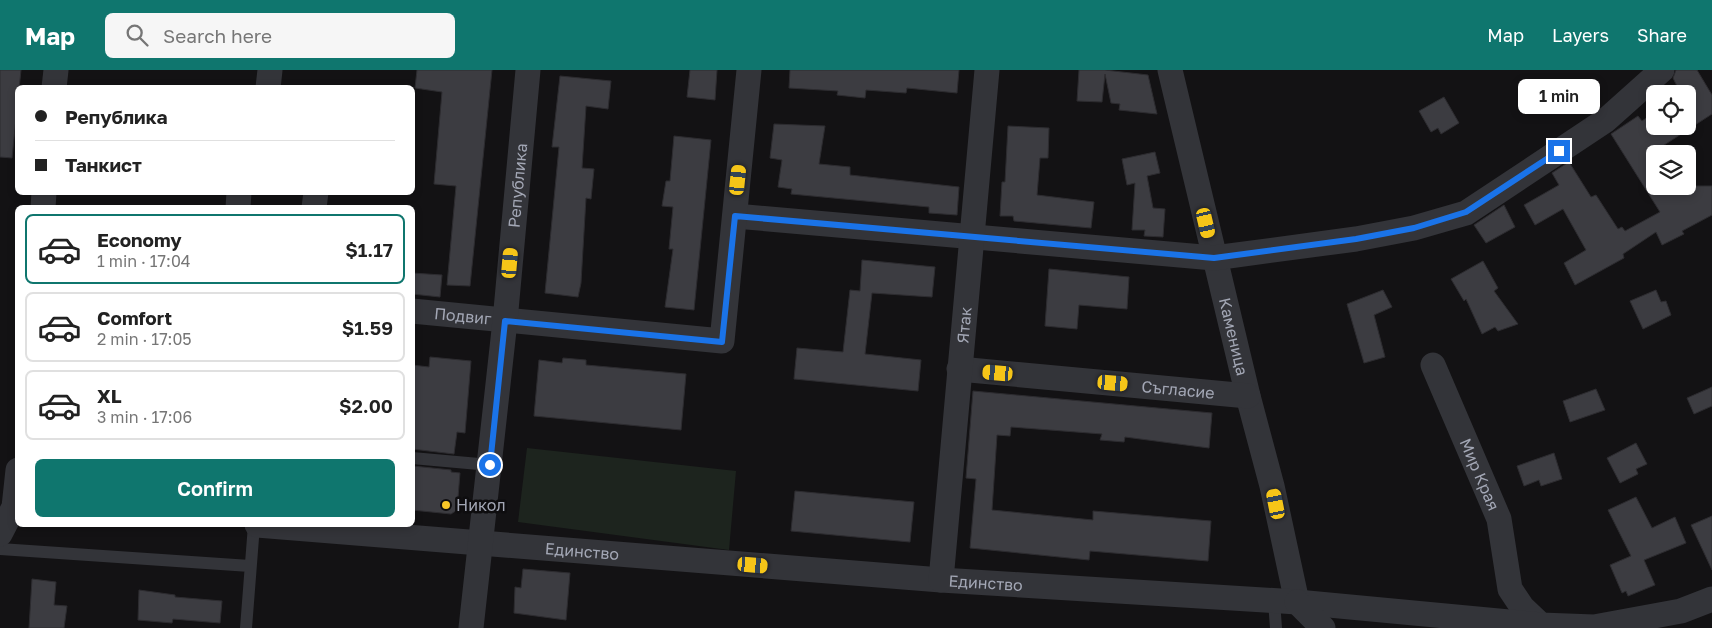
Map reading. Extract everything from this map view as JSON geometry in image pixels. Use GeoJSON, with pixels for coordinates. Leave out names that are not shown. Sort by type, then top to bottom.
{"type":"FeatureCollection","features":[{"type":"Feature","properties":{"kind":"street"},"geometry":{"type":"LineString","coordinates":[[54,85],[56,70]]}},
{"type":"Feature","properties":{"kind":"street"},"geometry":{"type":"LineString","coordinates":[[268,85],[270,70]]}},
{"type":"Feature","properties":{"kind":"street","name":"Република"},"geometry":{"type":"LineString","coordinates":[[471,628],[505,321],[528,70]]}},
{"type":"Feature","properties":{"kind":"street"},"geometry":{"type":"LineString","coordinates":[[749,70],[735,216],[1214,258],[1356,239],[1414,228],[1466,212],[1606,120],[1662,70]]}},
{"type":"Feature","properties":{"kind":"street","name":"Ятак"},"geometry":{"type":"LineString","coordinates":[[941,580],[987,70]]}},
{"type":"Feature","properties":{"kind":"street","name":"Каменица"},"geometry":{"type":"LineString","coordinates":[[1170,70],[1214,258],[1272,486],[1286,602]]}},
{"type":"Feature","properties":{"kind":"street","name":"Подвиг"},"geometry":{"type":"LineString","coordinates":[[415,311],[722,342],[735,216]]}},
{"type":"Feature","properties":{"kind":"street","name":"Мир Края"},"geometry":{"type":"LineString","coordinates":[[1433,365],[1499,519],[1510,589],[1522,607],[1541,625]]}},
{"type":"Feature","properties":{"kind":"street","name":"Съгласие"},"geometry":{"type":"LineString","coordinates":[[959,369],[1248,396]]}},
{"type":"Feature","properties":{"kind":"street"},"geometry":{"type":"LineString","coordinates":[[0,534],[10,506],[15,484]]}},
{"type":"Feature","properties":{"kind":"street","name":"Единство"},"geometry":{"type":"LineString","coordinates":[[307,527],[358,529],[482,542],[941,580],[1286,602],[1495,622],[1594,628],[1681,611],[1712,599]]}},
{"type":"Feature","properties":{"kind":"street","name":"Мир Края"},"geometry":{"type":"LineString","coordinates":[[1495,622],[1505,606],[1510,589]]}},
{"type":"Feature","properties":{"kind":"street"},"geometry":{"type":"LineString","coordinates":[[1286,602],[1323,628]]}},
{"type":"Feature","properties":{"kind":"lane"},"geometry":{"type":"LineString","coordinates":[[415,458],[490,465]]}},
{"type":"Feature","properties":{"kind":"lane"},"geometry":{"type":"LineString","coordinates":[[246,628],[250,566],[256,527]]}},
{"type":"Feature","properties":{"kind":"lane"},"geometry":{"type":"LineString","coordinates":[[0,549],[250,566]]}},
{"type":"Feature","properties":{"kind":"lane"},"geometry":{"type":"LineString","coordinates":[[1276,628],[1286,602]]}},
{"type":"Feature","properties":{"kind":"shaded area"},"geometry":{"type":"Polygon","coordinates":[[[527,448],[736,471],[729,550],[518,522],[527,448]]]}},
{"type":"Feature","properties":{"kind":"building"},"geometry":{"type":"Polygon","coordinates":[[[0,70],[21,70],[19,85],[15,85],[15,129],[12,158],[0,157],[0,70]]]}},
{"type":"Feature","properties":{"kind":"building"},"geometry":{"type":"Polygon","coordinates":[[[417,70],[492,70],[470,286],[447,285],[456,186],[434,184],[442,92],[415,88],[417,70]]]}},
{"type":"Feature","properties":{"kind":"building"},"geometry":{"type":"Polygon","coordinates":[[[690,70],[717,70],[715,100],[687,97],[690,70]]]}},
{"type":"Feature","properties":{"kind":"building"},"geometry":{"type":"Polygon","coordinates":[[[790,70],[959,70],[957,93],[907,88],[906,93],[866,90],[865,98],[837,95],[838,91],[789,88],[790,70]]]}},
{"type":"Feature","properties":{"kind":"building"},"geometry":{"type":"Polygon","coordinates":[[[1079,70],[1105,70],[1148,75],[1157,114],[1119,110],[1120,104],[1111,103],[1105,74],[1102,102],[1077,101],[1079,70]]]}},
{"type":"Feature","properties":{"kind":"building"},"geometry":{"type":"Polygon","coordinates":[[[1676,70],[1697,70],[1712,95],[1712,114],[1696,124],[1696,85],[1676,85],[1673,78],[1676,70]]]}},
{"type":"Feature","properties":{"kind":"building"},"geometry":{"type":"Polygon","coordinates":[[[560,76],[611,81],[608,109],[586,106],[582,168],[594,169],[591,199],[586,198],[581,283],[578,297],[545,293],[559,147],[552,147],[560,76]]]}},
{"type":"Feature","properties":{"kind":"building"},"geometry":{"type":"Polygon","coordinates":[[[1444,97],[1459,123],[1441,134],[1438,128],[1431,132],[1419,111],[1444,97]]]}},
{"type":"Feature","properties":{"kind":"building"},"geometry":{"type":"Polygon","coordinates":[[[1638,116],[1642,121],[1646,118],[1646,135],[1680,135],[1664,145],[1646,145],[1646,190],[1611,134],[1638,116]]]}},
{"type":"Feature","properties":{"kind":"building"},"geometry":{"type":"Polygon","coordinates":[[[774,124],[825,126],[819,164],[850,167],[850,175],[959,187],[957,215],[929,213],[929,207],[791,194],[792,189],[778,187],[782,160],[770,158],[774,124]]]}},
{"type":"Feature","properties":{"kind":"building"},"geometry":{"type":"Polygon","coordinates":[[[1008,126],[1049,128],[1048,158],[1040,158],[1037,195],[1094,202],[1091,228],[1014,221],[1013,216],[1000,216],[1002,182],[1005,182],[1008,126]]]}},
{"type":"Feature","properties":{"kind":"building"},"geometry":{"type":"Polygon","coordinates":[[[674,136],[711,140],[694,310],[665,307],[673,249],[669,249],[673,207],[662,206],[666,181],[670,181],[674,136]]]}},
{"type":"Feature","properties":{"kind":"building"},"geometry":{"type":"Polygon","coordinates":[[[1155,152],[1160,173],[1147,176],[1153,208],[1165,209],[1163,237],[1144,236],[1145,230],[1132,230],[1135,183],[1127,185],[1122,159],[1155,152]]]}},
{"type":"Feature","properties":{"kind":"building"},"geometry":{"type":"Polygon","coordinates":[[[1569,162],[1591,197],[1596,195],[1618,229],[1622,227],[1625,231],[1660,212],[1649,195],[1696,195],[1696,186],[1712,186],[1712,215],[1682,231],[1684,234],[1662,245],[1656,232],[1623,254],[1624,258],[1575,285],[1564,263],[1586,250],[1563,209],[1535,225],[1524,205],[1559,185],[1552,173],[1569,162]]]}},
{"type":"Feature","properties":{"kind":"building"},"geometry":{"type":"Polygon","coordinates":[[[1504,205],[1515,227],[1486,243],[1474,225],[1504,205]]]}},
{"type":"Feature","properties":{"kind":"building"},"geometry":{"type":"Polygon","coordinates":[[[862,260],[935,267],[932,297],[872,293],[865,354],[921,360],[918,391],[794,379],[797,348],[843,352],[850,290],[860,291],[862,260]]]}},
{"type":"Feature","properties":{"kind":"building"},"geometry":{"type":"Polygon","coordinates":[[[1483,261],[1498,288],[1494,291],[1518,324],[1498,331],[1495,327],[1482,334],[1466,299],[1464,301],[1451,279],[1483,261]]]}},
{"type":"Feature","properties":{"kind":"building"},"geometry":{"type":"Polygon","coordinates":[[[1049,269],[1129,277],[1127,309],[1079,305],[1077,329],[1045,326],[1049,269]]]}},
{"type":"Feature","properties":{"kind":"building"},"geometry":{"type":"Polygon","coordinates":[[[415,273],[442,275],[440,297],[415,294],[415,273]]]}},
{"type":"Feature","properties":{"kind":"building"},"geometry":{"type":"Polygon","coordinates":[[[1383,290],[1392,307],[1374,315],[1385,357],[1364,363],[1347,304],[1383,290]]]}},
{"type":"Feature","properties":{"kind":"building"},"geometry":{"type":"Polygon","coordinates":[[[1656,290],[1661,302],[1666,301],[1671,315],[1643,329],[1630,301],[1656,290]]]}},
{"type":"Feature","properties":{"kind":"building"},"geometry":{"type":"Polygon","coordinates":[[[430,357],[471,361],[465,433],[457,432],[454,454],[415,449],[415,365],[429,367],[430,357]]]}},
{"type":"Feature","properties":{"kind":"building"},"geometry":{"type":"Polygon","coordinates":[[[563,358],[586,360],[586,365],[686,374],[681,430],[534,416],[539,360],[562,363],[563,358]]]}},
{"type":"Feature","properties":{"kind":"building"},"geometry":{"type":"Polygon","coordinates":[[[1712,387],[1712,406],[1694,414],[1687,398],[1712,387]]]}},
{"type":"Feature","properties":{"kind":"building"},"geometry":{"type":"Polygon","coordinates":[[[1596,389],[1605,410],[1570,422],[1563,401],[1596,389]]]}},
{"type":"Feature","properties":{"kind":"building"},"geometry":{"type":"Polygon","coordinates":[[[973,391],[1212,413],[1209,448],[1125,437],[1124,442],[1100,440],[1102,434],[1011,427],[1010,436],[997,435],[992,510],[1093,520],[1093,511],[1211,521],[1208,561],[1090,551],[1089,560],[970,548],[976,479],[966,478],[973,391]]]}},
{"type":"Feature","properties":{"kind":"building"},"geometry":{"type":"Polygon","coordinates":[[[1636,443],[1647,464],[1636,469],[1638,474],[1620,483],[1607,458],[1636,443]]]}},
{"type":"Feature","properties":{"kind":"building"},"geometry":{"type":"Polygon","coordinates":[[[1554,453],[1562,479],[1541,486],[1539,480],[1524,486],[1517,466],[1554,453]]]}},
{"type":"Feature","properties":{"kind":"building"},"geometry":{"type":"Polygon","coordinates":[[[415,466],[451,470],[451,472],[460,473],[457,510],[451,514],[415,510],[415,466]]]}},
{"type":"Feature","properties":{"kind":"building"},"geometry":{"type":"Polygon","coordinates":[[[795,491],[914,502],[910,542],[791,531],[795,491]]]}},
{"type":"Feature","properties":{"kind":"building"},"geometry":{"type":"Polygon","coordinates":[[[1636,497],[1652,528],[1675,517],[1686,543],[1644,560],[1655,585],[1628,596],[1626,591],[1622,593],[1610,565],[1631,556],[1608,510],[1636,497]]]}},
{"type":"Feature","properties":{"kind":"building"},"geometry":{"type":"Polygon","coordinates":[[[1712,516],[1712,570],[1691,525],[1712,516]]]}},
{"type":"Feature","properties":{"kind":"building"},"geometry":{"type":"Polygon","coordinates":[[[523,569],[570,573],[566,620],[514,613],[515,587],[521,588],[523,569]]]}},
{"type":"Feature","properties":{"kind":"building"},"geometry":{"type":"Polygon","coordinates":[[[32,579],[56,582],[54,605],[67,606],[64,628],[29,628],[32,579]]]}},
{"type":"Feature","properties":{"kind":"building"},"geometry":{"type":"Polygon","coordinates":[[[139,590],[175,595],[175,597],[222,601],[220,623],[173,619],[172,623],[138,620],[139,590]]]}},
{"type":"Feature","properties":{"kind":"place","name":"Никол"},"geometry":{"type":"Point","coordinates":[446,505]}},
{"type":"Feature","properties":{"kind":"route"},"geometry":{"type":"LineString","coordinates":[[490,465],[505,321],[722,342],[735,216],[1214,258],[1356,239],[1414,228],[1466,212],[1559,151]]}}]}
